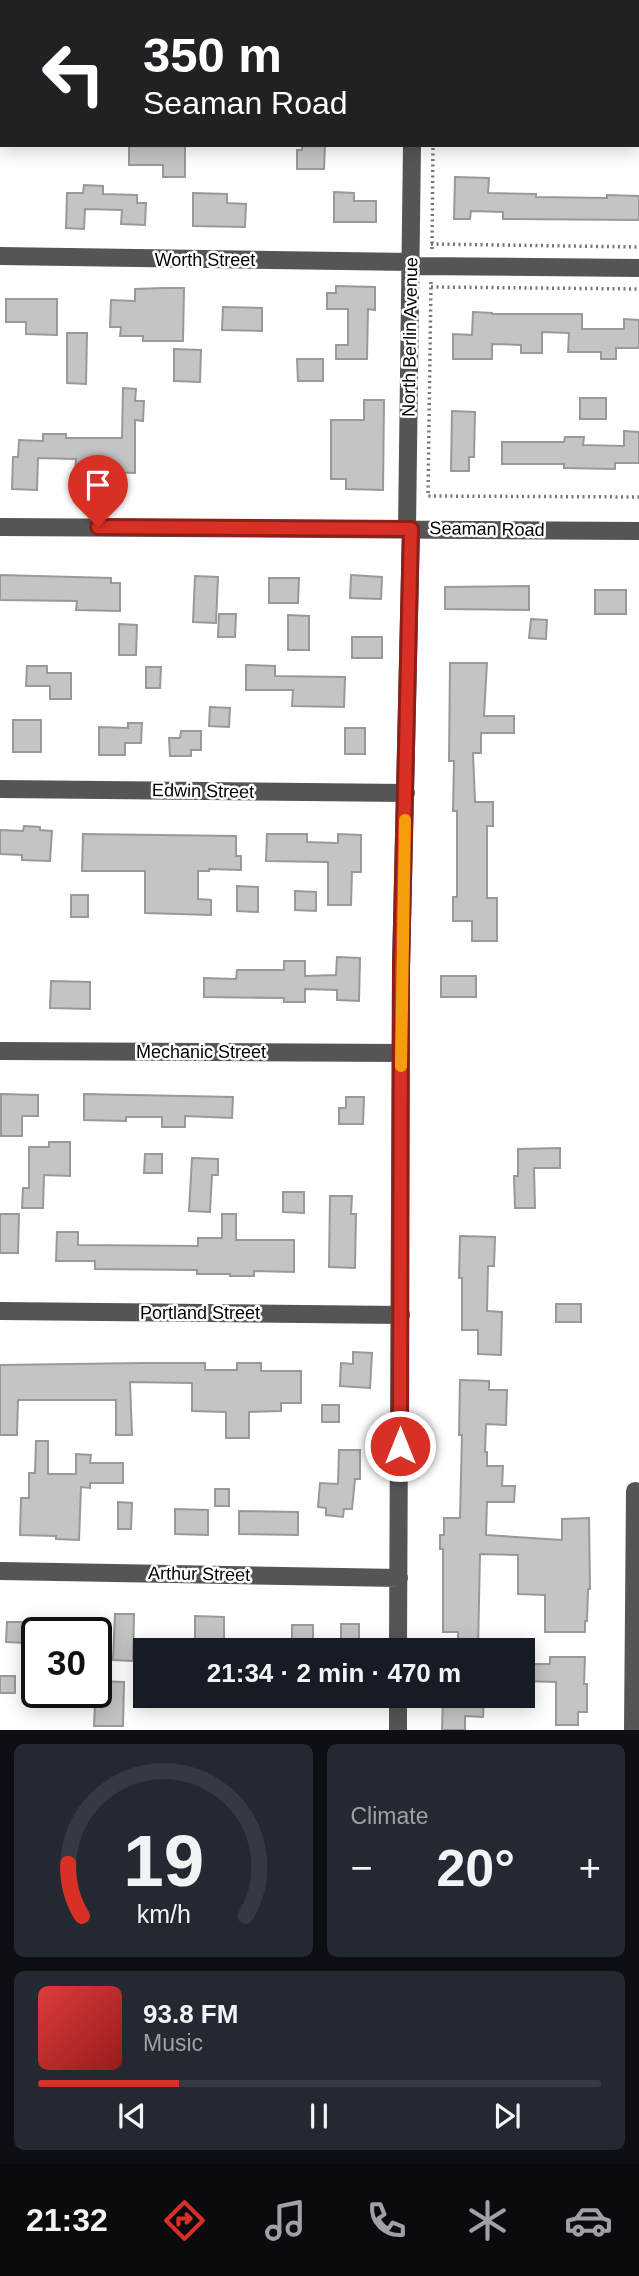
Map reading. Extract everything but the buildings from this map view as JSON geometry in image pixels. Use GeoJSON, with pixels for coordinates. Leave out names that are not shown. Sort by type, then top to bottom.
{"type":"FeatureCollection","features":[{"type":"Feature","properties":{"kind":"street","name":"North Berlin Avenue"},"geometry":{"type":"LineString","coordinates":[[398,1638],[401,1053],[412,147]]}},
{"type":"Feature","properties":{"kind":"street","name":"Worth Street"},"geometry":{"type":"LineString","coordinates":[[0,256],[639,268]]}},
{"type":"Feature","properties":{"kind":"street","name":"Seaman Road"},"geometry":{"type":"LineString","coordinates":[[0,527],[639,531]]}},
{"type":"Feature","properties":{"kind":"street","name":"Edwin Street"},"geometry":{"type":"LineString","coordinates":[[0,789],[406,793]]}},
{"type":"Feature","properties":{"kind":"street","name":"Mechanic Street"},"geometry":{"type":"LineString","coordinates":[[0,1051],[401,1053]]}},
{"type":"Feature","properties":{"kind":"street","name":"Portland Street"},"geometry":{"type":"LineString","coordinates":[[0,1311],[401,1315]]}},
{"type":"Feature","properties":{"kind":"street"},"geometry":{"type":"LineString","coordinates":[[633,1730],[637,1635],[635,1491]]}},
{"type":"Feature","properties":{"kind":"street","name":"Arthur Street"},"geometry":{"type":"LineString","coordinates":[[0,1571],[399,1578]]}},
{"type":"Feature","properties":{"kind":"street"},"geometry":{"type":"LineString","coordinates":[[398,1708],[398,1730]]}},
{"type":"Feature","properties":{"kind":"path"},"geometry":{"type":"LineString","coordinates":[[433,147],[428,496],[639,497]]}},
{"type":"Feature","properties":{"kind":"path"},"geometry":{"type":"LineString","coordinates":[[432,244],[639,247]]}},
{"type":"Feature","properties":{"kind":"path"},"geometry":{"type":"LineString","coordinates":[[431,287],[639,289]]}},
{"type":"Feature","properties":{"kind":"slow traffic"},"geometry":{"type":"LineString","coordinates":[[401,1066],[405,820]]}},
{"type":"Feature","properties":{"kind":"route"},"geometry":{"type":"LineString","coordinates":[[98,527],[411,529],[401,968],[400,1446]]}}]}
